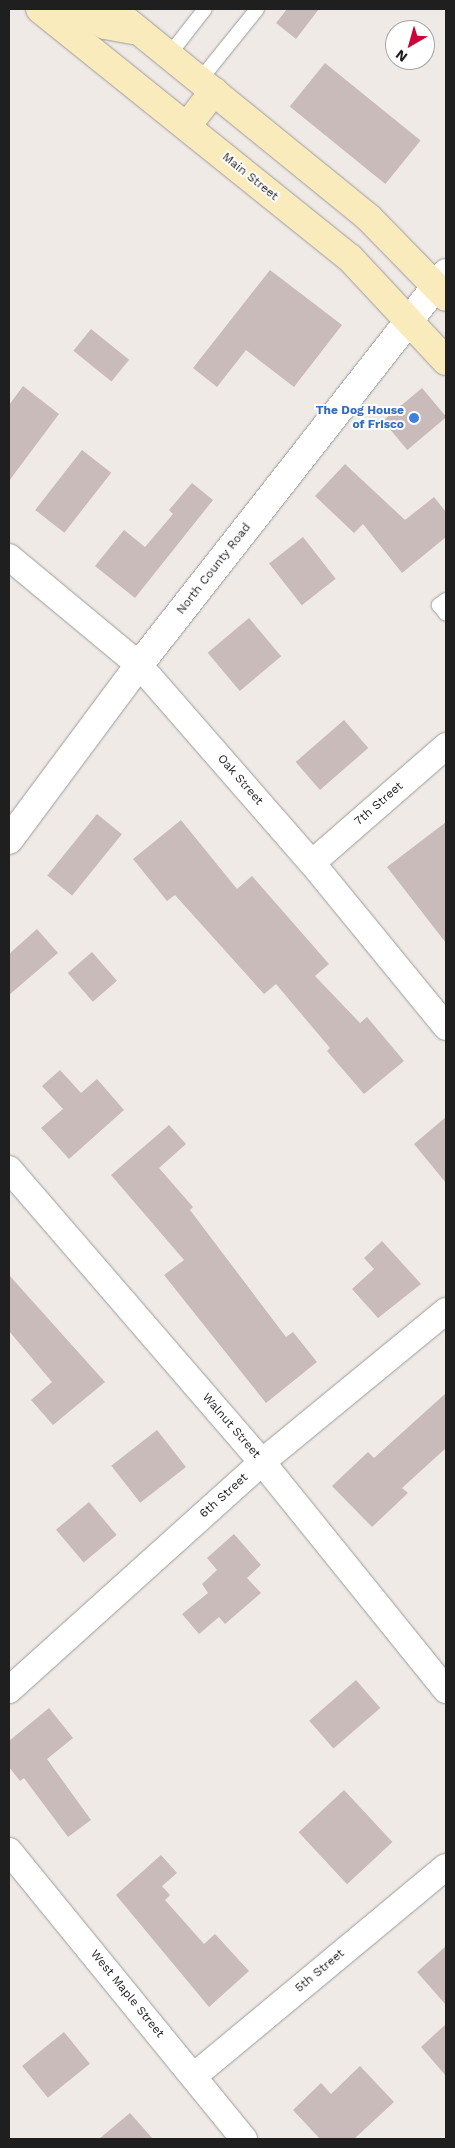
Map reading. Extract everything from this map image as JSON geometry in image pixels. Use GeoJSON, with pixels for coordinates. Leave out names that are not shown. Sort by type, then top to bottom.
{"type":"FeatureCollection","features":[{"type":"Feature","properties":{"kind":"main road","name":"Main Street"},"geometry":{"type":"LineString","coordinates":[[40,9],[350,258],[432,295]]}},
{"type":"Feature","properties":{"kind":"main road"},"geometry":{"type":"LineString","coordinates":[[77,9],[105,25],[140,31]]}},
{"type":"Feature","properties":{"kind":"main road","name":"Main Street"},"geometry":{"type":"LineString","coordinates":[[112,9],[369,218],[432,295],[446,361]]}},
{"type":"Feature","properties":{"kind":"main road"},"geometry":{"type":"LineString","coordinates":[[187,126],[207,85]]}},
{"type":"Feature","properties":{"kind":"street","name":"North County Road"},"geometry":{"type":"LineString","coordinates":[[9,840],[139,665],[432,295]]}},
{"type":"Feature","properties":{"kind":"street","name":"Oak Street"},"geometry":{"type":"LineString","coordinates":[[9,557],[139,665],[312,862],[446,1027]]}},
{"type":"Feature","properties":{"kind":"street","name":"7th Street"},"geometry":{"type":"LineString","coordinates":[[312,862],[446,746]]}},
{"type":"Feature","properties":{"kind":"street","name":"Walnut Street"},"geometry":{"type":"LineString","coordinates":[[9,1168],[262,1462],[446,1690]]}},
{"type":"Feature","properties":{"kind":"street","name":"6th Street"},"geometry":{"type":"LineString","coordinates":[[9,1690],[262,1462],[446,1310]]}},
{"type":"Feature","properties":{"kind":"street","name":"West Maple Street"},"geometry":{"type":"LineString","coordinates":[[9,1850],[244,2139]]}},
{"type":"Feature","properties":{"kind":"street","name":"5th Street"},"geometry":{"type":"LineString","coordinates":[[194,2076],[446,1867]]}},
{"type":"Feature","properties":{"kind":"lane"},"geometry":{"type":"LineString","coordinates":[[169,55],[205,9]]}},
{"type":"Feature","properties":{"kind":"lane"},"geometry":{"type":"LineString","coordinates":[[207,85],[257,9]]}},
{"type":"Feature","properties":{"kind":"lane"},"geometry":{"type":"LineString","coordinates":[[446,600],[439,605],[446,614]]}},
{"type":"Feature","properties":{"kind":"building"},"geometry":{"type":"Polygon","coordinates":[[[287,9],[319,9],[296,39],[276,23],[287,9]]]}},
{"type":"Feature","properties":{"kind":"building"},"geometry":{"type":"Polygon","coordinates":[[[325,63],[421,140],[385,184],[290,107],[325,63]]]}},
{"type":"Feature","properties":{"kind":"building"},"geometry":{"type":"Polygon","coordinates":[[[270,270],[342,325],[294,387],[246,350],[217,387],[193,368],[270,270]]]}},
{"type":"Feature","properties":{"kind":"building"},"geometry":{"type":"Polygon","coordinates":[[[91,329],[129,360],[111,382],[73,351],[91,329]]]}},
{"type":"Feature","properties":{"kind":"building"},"geometry":{"type":"Polygon","coordinates":[[[23,386],[59,414],[9,481],[9,405],[23,386]]]}},
{"type":"Feature","properties":{"kind":"building"},"geometry":{"type":"Polygon","coordinates":[[[422,388],[446,417],[407,450],[383,421],[422,388]]]}},
{"type":"Feature","properties":{"kind":"building"},"geometry":{"type":"Polygon","coordinates":[[[82,450],[111,473],[64,533],[35,510],[82,450]]]}},
{"type":"Feature","properties":{"kind":"building"},"geometry":{"type":"Polygon","coordinates":[[[345,464],[405,520],[434,497],[446,512],[446,537],[402,573],[363,524],[354,533],[315,496],[345,464]]]}},
{"type":"Feature","properties":{"kind":"building"},"geometry":{"type":"Polygon","coordinates":[[[192,483],[213,500],[135,598],[95,566],[124,530],[145,547],[173,514],[169,510],[192,483]]]}},
{"type":"Feature","properties":{"kind":"building"},"geometry":{"type":"Polygon","coordinates":[[[303,537],[336,579],[302,605],[269,563],[303,537]]]}},
{"type":"Feature","properties":{"kind":"building"},"geometry":{"type":"Polygon","coordinates":[[[249,618],[281,656],[240,691],[208,653],[249,618]]]}},
{"type":"Feature","properties":{"kind":"building"},"geometry":{"type":"Polygon","coordinates":[[[344,720],[368,748],[320,790],[296,762],[344,720]]]}},
{"type":"Feature","properties":{"kind":"building"},"geometry":{"type":"Polygon","coordinates":[[[97,814],[122,834],[72,896],[47,875],[97,814]]]}},
{"type":"Feature","properties":{"kind":"building"},"geometry":{"type":"Polygon","coordinates":[[[181,820],[237,889],[252,876],[329,964],[315,976],[360,1023],[367,1017],[404,1061],[364,1094],[327,1051],[330,1048],[276,984],[264,994],[175,895],[167,901],[133,859],[181,820]]]}},
{"type":"Feature","properties":{"kind":"building"},"geometry":{"type":"Polygon","coordinates":[[[446,822],[446,943],[387,867],[446,822]]]}},
{"type":"Feature","properties":{"kind":"building"},"geometry":{"type":"Polygon","coordinates":[[[37,929],[58,953],[9,995],[9,954],[37,929]]]}},
{"type":"Feature","properties":{"kind":"building"},"geometry":{"type":"Polygon","coordinates":[[[92,952],[117,981],[93,1002],[68,973],[92,952]]]}},
{"type":"Feature","properties":{"kind":"building"},"geometry":{"type":"Polygon","coordinates":[[[60,1070],[81,1093],[97,1079],[124,1110],[69,1159],[41,1128],[63,1109],[42,1086],[60,1070]]]}},
{"type":"Feature","properties":{"kind":"building"},"geometry":{"type":"Polygon","coordinates":[[[446,1117],[446,1183],[414,1144],[446,1117]]]}},
{"type":"Feature","properties":{"kind":"building"},"geometry":{"type":"Polygon","coordinates":[[[169,1125],[186,1144],[159,1168],[193,1207],[190,1210],[286,1337],[293,1332],[317,1362],[266,1403],[164,1275],[184,1260],[111,1175],[169,1125]]]}},
{"type":"Feature","properties":{"kind":"building"},"geometry":{"type":"Polygon","coordinates":[[[382,1241],[421,1284],[378,1318],[352,1289],[374,1269],[364,1258],[382,1241]]]}},
{"type":"Feature","properties":{"kind":"building"},"geometry":{"type":"Polygon","coordinates":[[[9,1275],[105,1382],[53,1425],[31,1400],[52,1382],[9,1331],[9,1275]]]}},
{"type":"Feature","properties":{"kind":"building"},"geometry":{"type":"Polygon","coordinates":[[[446,1393],[446,1448],[402,1488],[408,1493],[372,1527],[332,1486],[368,1452],[374,1458],[446,1393]]]}},
{"type":"Feature","properties":{"kind":"building"},"geometry":{"type":"Polygon","coordinates":[[[157,1430],[186,1467],[140,1503],[111,1466],[157,1430]]]}},
{"type":"Feature","properties":{"kind":"building"},"geometry":{"type":"Polygon","coordinates":[[[89,1502],[117,1535],[84,1563],[56,1530],[89,1502]]]}},
{"type":"Feature","properties":{"kind":"building"},"geometry":{"type":"Polygon","coordinates":[[[234,1534],[261,1565],[247,1578],[261,1593],[225,1624],[219,1617],[199,1634],[182,1614],[208,1593],[202,1584],[217,1570],[207,1558],[234,1534]]]}},
{"type":"Feature","properties":{"kind":"building"},"geometry":{"type":"Polygon","coordinates":[[[356,1680],[380,1708],[333,1749],[309,1721],[356,1680]]]}},
{"type":"Feature","properties":{"kind":"building"},"geometry":{"type":"Polygon","coordinates":[[[49,1708],[73,1738],[47,1759],[91,1820],[68,1837],[24,1778],[20,1781],[9,1767],[9,1741],[49,1708]]]}},
{"type":"Feature","properties":{"kind":"building"},"geometry":{"type":"Polygon","coordinates":[[[344,1790],[392,1842],[347,1884],[299,1832],[344,1790]]]}},
{"type":"Feature","properties":{"kind":"building"},"geometry":{"type":"Polygon","coordinates":[[[161,1855],[177,1873],[162,1886],[170,1895],[165,1900],[204,1944],[215,1934],[249,1971],[209,2007],[116,1895],[161,1855]]]}},
{"type":"Feature","properties":{"kind":"building"},"geometry":{"type":"Polygon","coordinates":[[[446,1946],[446,2005],[417,1972],[446,1946]]]}},
{"type":"Feature","properties":{"kind":"building"},"geometry":{"type":"Polygon","coordinates":[[[446,2024],[446,2076],[421,2047],[446,2024]]]}},
{"type":"Feature","properties":{"kind":"building"},"geometry":{"type":"Polygon","coordinates":[[[64,2032],[90,2064],[48,2098],[22,2066],[64,2032]]]}},
{"type":"Feature","properties":{"kind":"building"},"geometry":{"type":"Polygon","coordinates":[[[360,2066],[394,2102],[354,2139],[320,2139],[293,2110],[321,2083],[331,2094],[360,2066]]]}},
{"type":"Feature","properties":{"kind":"building"},"geometry":{"type":"Polygon","coordinates":[[[130,2113],[153,2139],[99,2139],[130,2113]]]}},
{"type":"Feature","properties":{"kind":"place","name":"The Dog House of Frisco"},"geometry":{"type":"Point","coordinates":[414,418]}}]}
